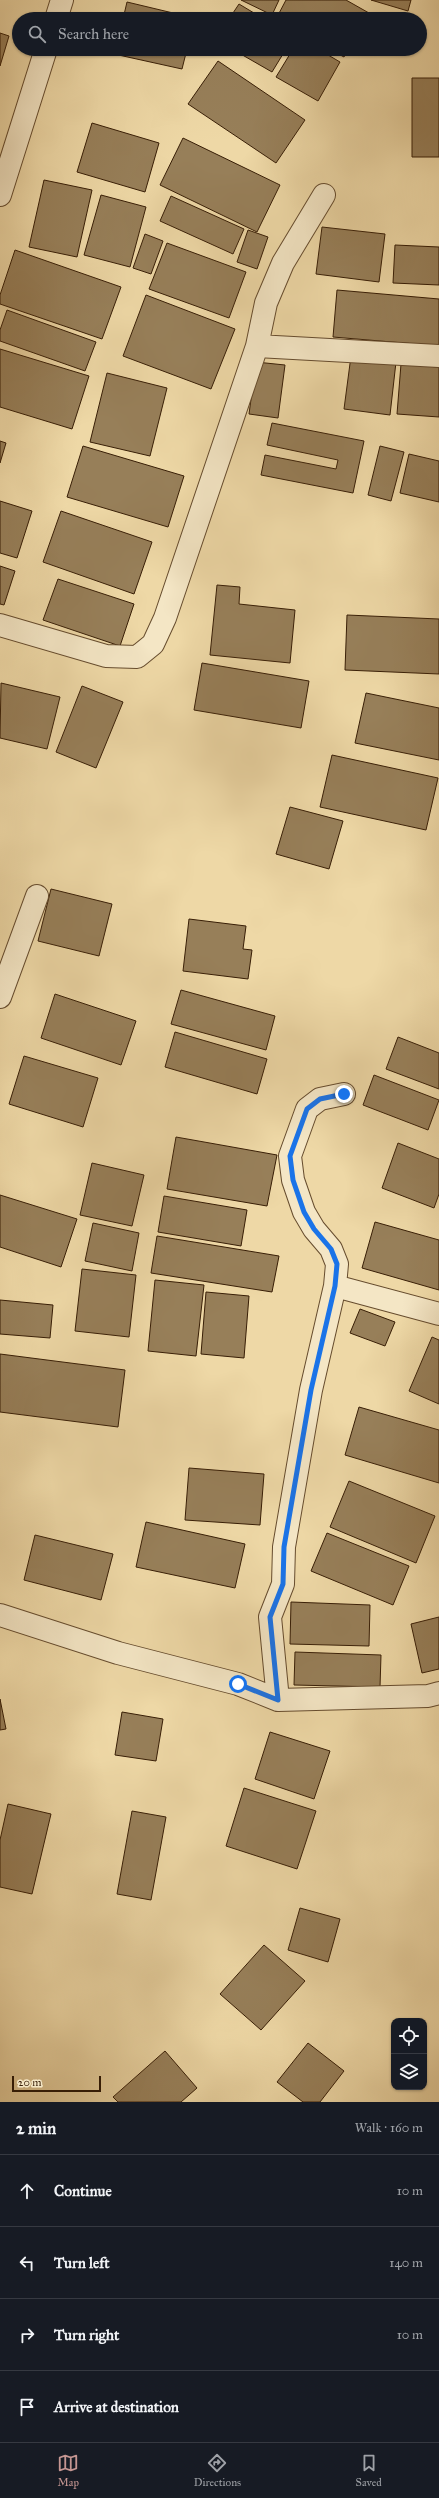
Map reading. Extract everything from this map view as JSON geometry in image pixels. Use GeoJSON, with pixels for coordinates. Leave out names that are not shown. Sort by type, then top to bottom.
{"type":"FeatureCollection","features":[{"type":"Feature","properties":{"kind":"street"},"geometry":{"type":"LineString","coordinates":[[58,12],[61,0]]}},
{"type":"Feature","properties":{"kind":"street"},"geometry":{"type":"LineString","coordinates":[[0,195],[44,56]]}},
{"type":"Feature","properties":{"kind":"street"},"geometry":{"type":"LineString","coordinates":[[0,624],[106,656],[138,657],[153,644],[165,618],[257,346],[266,303],[283,263],[324,195]]}},
{"type":"Feature","properties":{"kind":"street"},"geometry":{"type":"LineString","coordinates":[[257,346],[439,356]]}},
{"type":"Feature","properties":{"kind":"street"},"geometry":{"type":"LineString","coordinates":[[0,997],[37,896]]}},
{"type":"Feature","properties":{"kind":"street"},"geometry":{"type":"LineString","coordinates":[[278,1700],[270,1617],[283,1584],[284,1547],[311,1390],[335,1286],[337,1264],[331,1249],[314,1229],[304,1212],[293,1180],[290,1156],[307,1109],[320,1099],[344,1094]]}},
{"type":"Feature","properties":{"kind":"street"},"geometry":{"type":"LineString","coordinates":[[335,1286],[439,1314]]}},
{"type":"Feature","properties":{"kind":"street"},"geometry":{"type":"LineString","coordinates":[[0,1614],[118,1653],[238,1684],[278,1700],[428,1696],[439,1694]]}},
{"type":"Feature","properties":{"kind":"building"},"geometry":{"type":"Polygon","coordinates":[[[241,0],[279,0],[273,12],[266,12],[241,0]]]}},
{"type":"Feature","properties":{"kind":"building"},"geometry":{"type":"Polygon","coordinates":[[[286,0],[346,0],[367,12],[280,12],[286,0]]]}},
{"type":"Feature","properties":{"kind":"building"},"geometry":{"type":"Polygon","coordinates":[[[371,0],[411,0],[408,11],[371,0]]]}},
{"type":"Feature","properties":{"kind":"building"},"geometry":{"type":"Polygon","coordinates":[[[127,2],[169,12],[125,12],[127,2]]]}},
{"type":"Feature","properties":{"kind":"building"},"geometry":{"type":"Polygon","coordinates":[[[239,4],[252,12],[234,12],[239,4]]]}},
{"type":"Feature","properties":{"kind":"building"},"geometry":{"type":"Polygon","coordinates":[[[0,33],[9,36],[0,66],[0,33]]]}},
{"type":"Feature","properties":{"kind":"building"},"geometry":{"type":"Polygon","coordinates":[[[123,56],[185,56],[182,69],[123,56]]]}},
{"type":"Feature","properties":{"kind":"building"},"geometry":{"type":"Polygon","coordinates":[[[244,56],[282,56],[272,72],[244,56]]]}},
{"type":"Feature","properties":{"kind":"building"},"geometry":{"type":"Polygon","coordinates":[[[289,56],[330,56],[340,62],[318,101],[276,77],[289,56]]]}},
{"type":"Feature","properties":{"kind":"building"},"geometry":{"type":"Polygon","coordinates":[[[218,61],[305,120],[276,163],[188,104],[218,61]]]}},
{"type":"Feature","properties":{"kind":"building"},"geometry":{"type":"Polygon","coordinates":[[[412,78],[439,78],[439,157],[412,157],[412,78]]]}},
{"type":"Feature","properties":{"kind":"building"},"geometry":{"type":"Polygon","coordinates":[[[92,123],[159,143],[145,192],[77,172],[92,123]]]}},
{"type":"Feature","properties":{"kind":"building"},"geometry":{"type":"Polygon","coordinates":[[[183,138],[280,185],[257,232],[160,185],[183,138]]]}},
{"type":"Feature","properties":{"kind":"building"},"geometry":{"type":"Polygon","coordinates":[[[44,180],[92,190],[77,257],[29,247],[44,180]]]}},
{"type":"Feature","properties":{"kind":"building"},"geometry":{"type":"Polygon","coordinates":[[[101,195],[146,207],[130,267],[84,255],[101,195]]]}},
{"type":"Feature","properties":{"kind":"building"},"geometry":{"type":"Polygon","coordinates":[[[171,196],[244,229],[233,254],[160,221],[171,196]]]}},
{"type":"Feature","properties":{"kind":"building"},"geometry":{"type":"Polygon","coordinates":[[[322,227],[385,234],[379,282],[316,274],[322,227]]]}},
{"type":"Feature","properties":{"kind":"building"},"geometry":{"type":"Polygon","coordinates":[[[248,230],[268,237],[257,269],[237,262],[248,230]]]}},
{"type":"Feature","properties":{"kind":"building"},"geometry":{"type":"Polygon","coordinates":[[[145,234],[163,241],[151,274],[133,268],[145,234]]]}},
{"type":"Feature","properties":{"kind":"building"},"geometry":{"type":"Polygon","coordinates":[[[167,243],[246,272],[229,318],[149,289],[167,243]]]}},
{"type":"Feature","properties":{"kind":"building"},"geometry":{"type":"Polygon","coordinates":[[[395,245],[439,247],[439,285],[393,283],[395,245]]]}},
{"type":"Feature","properties":{"kind":"building"},"geometry":{"type":"Polygon","coordinates":[[[15,250],[121,287],[102,339],[0,304],[0,295],[15,250]]]}},
{"type":"Feature","properties":{"kind":"building"},"geometry":{"type":"Polygon","coordinates":[[[337,290],[439,299],[439,346],[333,337],[337,290]]]}},
{"type":"Feature","properties":{"kind":"building"},"geometry":{"type":"Polygon","coordinates":[[[146,295],[235,329],[211,389],[123,356],[146,295]]]}},
{"type":"Feature","properties":{"kind":"building"},"geometry":{"type":"Polygon","coordinates":[[[7,310],[96,342],[85,371],[0,341],[0,330],[7,310]]]}},
{"type":"Feature","properties":{"kind":"building"},"geometry":{"type":"Polygon","coordinates":[[[0,349],[89,376],[72,429],[0,407],[0,349]]]}},
{"type":"Feature","properties":{"kind":"building"},"geometry":{"type":"Polygon","coordinates":[[[351,356],[396,362],[390,415],[344,409],[351,356]]]}},
{"type":"Feature","properties":{"kind":"building"},"geometry":{"type":"Polygon","coordinates":[[[256,362],[285,365],[278,418],[249,414],[256,362]]]}},
{"type":"Feature","properties":{"kind":"building"},"geometry":{"type":"Polygon","coordinates":[[[401,364],[439,367],[439,417],[397,414],[401,364]]]}},
{"type":"Feature","properties":{"kind":"building"},"geometry":{"type":"Polygon","coordinates":[[[107,373],[167,388],[150,456],[90,442],[107,373]]]}},
{"type":"Feature","properties":{"kind":"building"},"geometry":{"type":"Polygon","coordinates":[[[272,423],[364,441],[353,493],[261,475],[265,455],[336,469],[338,460],[267,445],[272,423]]]}},
{"type":"Feature","properties":{"kind":"building"},"geometry":{"type":"Polygon","coordinates":[[[0,441],[6,443],[0,463],[0,441]]]}},
{"type":"Feature","properties":{"kind":"building"},"geometry":{"type":"Polygon","coordinates":[[[83,446],[184,476],[168,527],[67,497],[83,446]]]}},
{"type":"Feature","properties":{"kind":"building"},"geometry":{"type":"Polygon","coordinates":[[[380,446],[404,452],[391,501],[368,495],[380,446]]]}},
{"type":"Feature","properties":{"kind":"building"},"geometry":{"type":"Polygon","coordinates":[[[409,454],[439,461],[439,502],[400,493],[409,454]]]}},
{"type":"Feature","properties":{"kind":"building"},"geometry":{"type":"Polygon","coordinates":[[[0,501],[32,511],[17,558],[0,553],[0,501]]]}},
{"type":"Feature","properties":{"kind":"building"},"geometry":{"type":"Polygon","coordinates":[[[61,511],[152,542],[134,594],[43,562],[61,511]]]}},
{"type":"Feature","properties":{"kind":"building"},"geometry":{"type":"Polygon","coordinates":[[[0,566],[15,571],[4,605],[0,604],[0,566]]]}},
{"type":"Feature","properties":{"kind":"building"},"geometry":{"type":"Polygon","coordinates":[[[58,579],[134,604],[120,646],[43,620],[58,579]]]}},
{"type":"Feature","properties":{"kind":"building"},"geometry":{"type":"Polygon","coordinates":[[[217,585],[240,587],[239,604],[295,610],[290,663],[210,655],[217,585]]]}},
{"type":"Feature","properties":{"kind":"building"},"geometry":{"type":"Polygon","coordinates":[[[347,615],[439,619],[439,674],[345,670],[347,615]]]}},
{"type":"Feature","properties":{"kind":"building"},"geometry":{"type":"Polygon","coordinates":[[[202,663],[309,681],[301,728],[194,710],[202,663]]]}},
{"type":"Feature","properties":{"kind":"building"},"geometry":{"type":"Polygon","coordinates":[[[1,683],[60,697],[47,749],[0,738],[1,683]]]}},
{"type":"Feature","properties":{"kind":"building"},"geometry":{"type":"Polygon","coordinates":[[[82,686],[123,702],[96,768],[56,752],[82,686]]]}},
{"type":"Feature","properties":{"kind":"building"},"geometry":{"type":"Polygon","coordinates":[[[366,693],[439,708],[439,760],[355,743],[366,693]]]}},
{"type":"Feature","properties":{"kind":"building"},"geometry":{"type":"Polygon","coordinates":[[[332,755],[438,778],[426,830],[320,807],[332,755]]]}},
{"type":"Feature","properties":{"kind":"building"},"geometry":{"type":"Polygon","coordinates":[[[290,807],[343,821],[329,869],[276,854],[290,807]]]}},
{"type":"Feature","properties":{"kind":"building"},"geometry":{"type":"Polygon","coordinates":[[[51,889],[112,904],[99,956],[38,941],[51,889]]]}},
{"type":"Feature","properties":{"kind":"building"},"geometry":{"type":"Polygon","coordinates":[[[189,919],[246,926],[243,949],[252,950],[248,979],[183,971],[189,919]]]}},
{"type":"Feature","properties":{"kind":"building"},"geometry":{"type":"Polygon","coordinates":[[[181,990],[275,1016],[266,1050],[171,1024],[181,990]]]}},
{"type":"Feature","properties":{"kind":"building"},"geometry":{"type":"Polygon","coordinates":[[[55,994],[136,1021],[121,1065],[41,1038],[55,994]]]}},
{"type":"Feature","properties":{"kind":"building"},"geometry":{"type":"Polygon","coordinates":[[[175,1032],[267,1059],[257,1094],[165,1067],[175,1032]]]}},
{"type":"Feature","properties":{"kind":"building"},"geometry":{"type":"Polygon","coordinates":[[[398,1037],[439,1053],[439,1089],[386,1069],[398,1037]]]}},
{"type":"Feature","properties":{"kind":"building"},"geometry":{"type":"Polygon","coordinates":[[[24,1056],[98,1078],[83,1127],[9,1104],[24,1056]]]}},
{"type":"Feature","properties":{"kind":"building"},"geometry":{"type":"Polygon","coordinates":[[[374,1075],[439,1100],[428,1130],[363,1105],[374,1075]]]}},
{"type":"Feature","properties":{"kind":"building"},"geometry":{"type":"Polygon","coordinates":[[[176,1137],[277,1155],[267,1206],[167,1189],[176,1137]]]}},
{"type":"Feature","properties":{"kind":"building"},"geometry":{"type":"Polygon","coordinates":[[[398,1143],[439,1159],[439,1194],[434,1208],[382,1188],[398,1143]]]}},
{"type":"Feature","properties":{"kind":"building"},"geometry":{"type":"Polygon","coordinates":[[[92,1163],[144,1175],[132,1226],[80,1215],[92,1163]]]}},
{"type":"Feature","properties":{"kind":"building"},"geometry":{"type":"Polygon","coordinates":[[[0,1195],[77,1219],[61,1267],[0,1247],[0,1195]]]}},
{"type":"Feature","properties":{"kind":"building"},"geometry":{"type":"Polygon","coordinates":[[[164,1196],[247,1210],[241,1246],[158,1232],[164,1196]]]}},
{"type":"Feature","properties":{"kind":"building"},"geometry":{"type":"Polygon","coordinates":[[[375,1222],[439,1240],[439,1290],[362,1268],[375,1222]]]}},
{"type":"Feature","properties":{"kind":"building"},"geometry":{"type":"Polygon","coordinates":[[[93,1223],[139,1233],[132,1271],[85,1261],[93,1223]]]}},
{"type":"Feature","properties":{"kind":"building"},"geometry":{"type":"Polygon","coordinates":[[[157,1236],[279,1256],[272,1292],[151,1273],[157,1236]]]}},
{"type":"Feature","properties":{"kind":"building"},"geometry":{"type":"Polygon","coordinates":[[[82,1269],[136,1275],[129,1337],[75,1331],[82,1269]]]}},
{"type":"Feature","properties":{"kind":"building"},"geometry":{"type":"Polygon","coordinates":[[[155,1280],[204,1285],[196,1356],[148,1351],[155,1280]]]}},
{"type":"Feature","properties":{"kind":"building"},"geometry":{"type":"Polygon","coordinates":[[[206,1292],[249,1296],[244,1358],[201,1354],[206,1292]]]}},
{"type":"Feature","properties":{"kind":"building"},"geometry":{"type":"Polygon","coordinates":[[[0,1300],[53,1305],[50,1338],[0,1334],[0,1300]]]}},
{"type":"Feature","properties":{"kind":"building"},"geometry":{"type":"Polygon","coordinates":[[[360,1309],[395,1322],[385,1346],[350,1333],[360,1309]]]}},
{"type":"Feature","properties":{"kind":"building"},"geometry":{"type":"Polygon","coordinates":[[[432,1337],[439,1340],[439,1404],[409,1391],[432,1337]]]}},
{"type":"Feature","properties":{"kind":"building"},"geometry":{"type":"Polygon","coordinates":[[[0,1354],[125,1370],[118,1427],[0,1412],[0,1354]]]}},
{"type":"Feature","properties":{"kind":"building"},"geometry":{"type":"Polygon","coordinates":[[[359,1407],[439,1430],[439,1483],[345,1455],[359,1407]]]}},
{"type":"Feature","properties":{"kind":"building"},"geometry":{"type":"Polygon","coordinates":[[[189,1468],[264,1474],[260,1525],[185,1520],[189,1468]]]}},
{"type":"Feature","properties":{"kind":"building"},"geometry":{"type":"Polygon","coordinates":[[[349,1481],[435,1516],[416,1563],[330,1527],[349,1481]]]}},
{"type":"Feature","properties":{"kind":"building"},"geometry":{"type":"Polygon","coordinates":[[[146,1522],[245,1544],[235,1588],[136,1567],[146,1522]]]}},
{"type":"Feature","properties":{"kind":"building"},"geometry":{"type":"Polygon","coordinates":[[[327,1533],[409,1566],[393,1605],[311,1571],[327,1533]]]}},
{"type":"Feature","properties":{"kind":"building"},"geometry":{"type":"Polygon","coordinates":[[[35,1535],[113,1554],[101,1600],[24,1580],[35,1535]]]}},
{"type":"Feature","properties":{"kind":"building"},"geometry":{"type":"Polygon","coordinates":[[[291,1602],[370,1605],[369,1646],[290,1644],[291,1602]]]}},
{"type":"Feature","properties":{"kind":"building"},"geometry":{"type":"Polygon","coordinates":[[[439,1617],[439,1669],[422,1673],[411,1624],[439,1617]]]}},
{"type":"Feature","properties":{"kind":"building"},"geometry":{"type":"Polygon","coordinates":[[[295,1652],[381,1655],[380,1687],[294,1685],[295,1652]]]}},
{"type":"Feature","properties":{"kind":"building"},"geometry":{"type":"Polygon","coordinates":[[[0,1699],[6,1729],[0,1730],[0,1699]]]}},
{"type":"Feature","properties":{"kind":"building"},"geometry":{"type":"Polygon","coordinates":[[[122,1712],[163,1719],[156,1761],[115,1755],[122,1712]]]}},
{"type":"Feature","properties":{"kind":"building"},"geometry":{"type":"Polygon","coordinates":[[[270,1732],[330,1751],[314,1799],[255,1779],[270,1732]]]}},
{"type":"Feature","properties":{"kind":"building"},"geometry":{"type":"Polygon","coordinates":[[[244,1788],[316,1811],[297,1869],[226,1846],[244,1788]]]}},
{"type":"Feature","properties":{"kind":"building"},"geometry":{"type":"Polygon","coordinates":[[[8,1804],[51,1814],[32,1894],[0,1887],[0,1840],[8,1804]]]}},
{"type":"Feature","properties":{"kind":"building"},"geometry":{"type":"Polygon","coordinates":[[[132,1811],[166,1817],[151,1900],[117,1894],[132,1811]]]}},
{"type":"Feature","properties":{"kind":"building"},"geometry":{"type":"Polygon","coordinates":[[[300,1908],[340,1919],[328,1962],[288,1950],[300,1908]]]}},
{"type":"Feature","properties":{"kind":"building"},"geometry":{"type":"Polygon","coordinates":[[[264,1945],[305,1981],[261,2030],[220,1994],[264,1945]]]}},
{"type":"Feature","properties":{"kind":"building"},"geometry":{"type":"Polygon","coordinates":[[[308,2043],[344,2071],[320,2102],[303,2102],[277,2082],[308,2043]]]}},
{"type":"Feature","properties":{"kind":"building"},"geometry":{"type":"Polygon","coordinates":[[[165,2051],[197,2088],[181,2102],[118,2102],[113,2097],[165,2051]]]}},
{"type":"Feature","properties":{"kind":"route"},"geometry":{"type":"LineString","coordinates":[[238,1684],[278,1700],[270,1617],[283,1584],[284,1547],[311,1390],[335,1286],[337,1264],[331,1249],[314,1229],[304,1212],[293,1180],[290,1156],[297,1133],[307,1109],[320,1099],[344,1094]]}}]}
